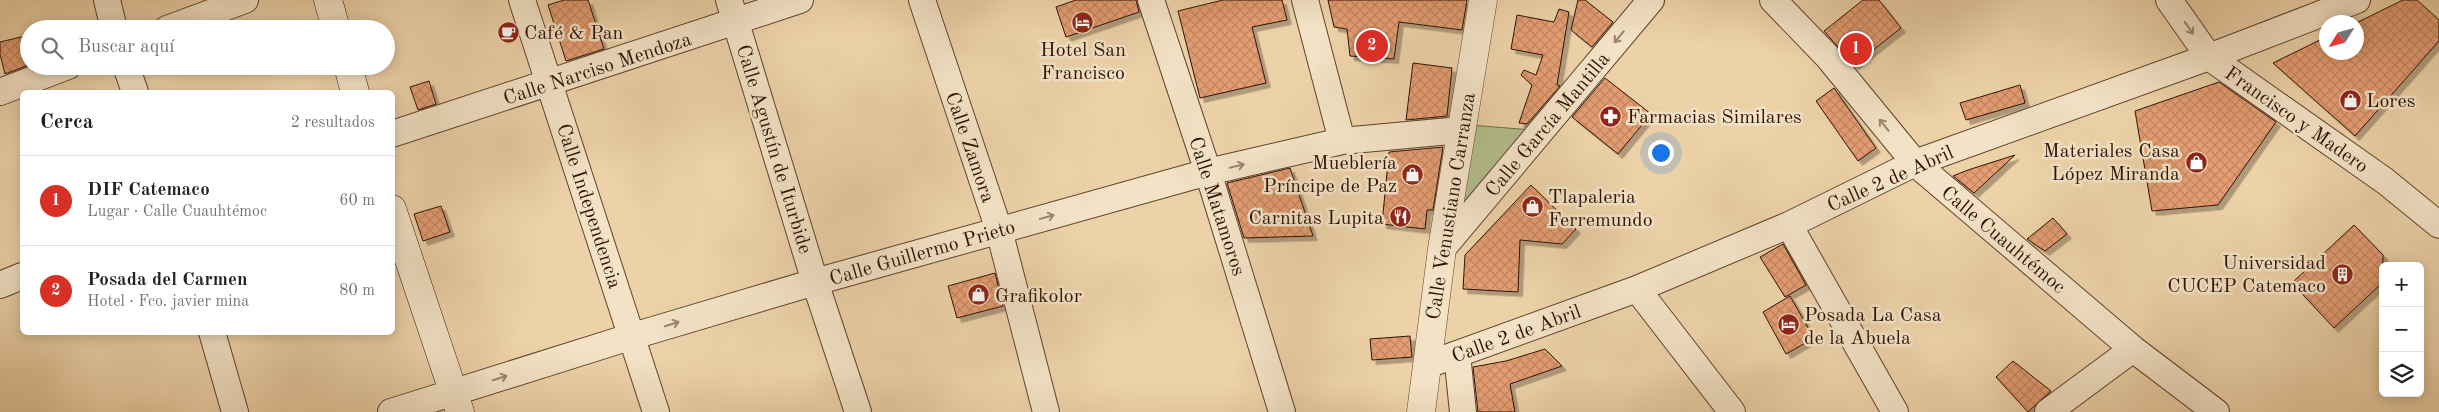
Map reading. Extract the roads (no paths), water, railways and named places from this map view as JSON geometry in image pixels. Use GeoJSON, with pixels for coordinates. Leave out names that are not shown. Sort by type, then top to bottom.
{"type":"FeatureCollection","features":[{"type":"Feature","properties":{"kind":"street"},"geometry":{"type":"LineString","coordinates":[[106,0],[112,20]]}},
{"type":"Feature","properties":{"kind":"street"},"geometry":{"type":"LineString","coordinates":[[191,20],[245,0]]}},
{"type":"Feature","properties":{"kind":"street"},"geometry":{"type":"LineString","coordinates":[[328,0],[334,20]]}},
{"type":"Feature","properties":{"kind":"street","name":"Calle Independencia"},"geometry":{"type":"LineString","coordinates":[[522,0],[633,336],[656,412]]}},
{"type":"Feature","properties":{"kind":"street","name":"Calle Narciso Mendoza"},"geometry":{"type":"LineString","coordinates":[[395,133],[550,84],[733,11],[800,0]]}},
{"type":"Feature","properties":{"kind":"street","name":"Calle Zamora"},"geometry":{"type":"LineString","coordinates":[[922,0],[999,230],[1046,412]]}},
{"type":"Feature","properties":{"kind":"street","name":"Calle Matamoros"},"geometry":{"type":"LineString","coordinates":[[1151,0],[1208,172],[1282,412]]}},
{"type":"Feature","properties":{"kind":"street"},"geometry":{"type":"LineString","coordinates":[[1305,0],[1342,141]]}},
{"type":"Feature","properties":{"kind":"street","name":"Calle Venustiano Carranza"},"geometry":{"type":"LineString","coordinates":[[1421,412],[1442,249],[1484,0]]}},
{"type":"Feature","properties":{"kind":"street","name":"Calle García Mantilla"},"geometry":{"type":"LineString","coordinates":[[1442,249],[1651,0]]}},
{"type":"Feature","properties":{"kind":"street","name":"Calle Cuauhtémoc"},"geometry":{"type":"LineString","coordinates":[[1773,0],[1828,57],[1915,163],[2132,349],[2216,412]]}},
{"type":"Feature","properties":{"kind":"street","name":"Francisco y Madero"},"geometry":{"type":"LineString","coordinates":[[2169,0],[2210,57],[2385,181],[2439,225]]}},
{"type":"Feature","properties":{"kind":"street","name":"Calle 2 de Abril"},"geometry":{"type":"LineString","coordinates":[[1427,364],[1637,289],[1788,225],[1915,163],[2210,57],[2357,0]]}},
{"type":"Feature","properties":{"kind":"street","name":"Calle Agustín de Iturbide"},"geometry":{"type":"LineString","coordinates":[[733,11],[815,282],[858,412]]}},
{"type":"Feature","properties":{"kind":"street"},"geometry":{"type":"LineString","coordinates":[[0,92],[44,75]]}},
{"type":"Feature","properties":{"kind":"street"},"geometry":{"type":"LineString","coordinates":[[129,75],[134,90]]}},
{"type":"Feature","properties":{"kind":"street"},"geometry":{"type":"LineString","coordinates":[[350,75],[354,90]]}},
{"type":"Feature","properties":{"kind":"street","name":"Calle Guillermo Prieto"},"geometry":{"type":"LineString","coordinates":[[391,412],[457,402],[633,336],[815,282],[1208,172],[1342,141],[1461,130]]}},
{"type":"Feature","properties":{"kind":"street"},"geometry":{"type":"LineString","coordinates":[[395,218],[457,402]]}},
{"type":"Feature","properties":{"kind":"street"},"geometry":{"type":"LineString","coordinates":[[1788,225],[1895,412]]}},
{"type":"Feature","properties":{"kind":"street"},"geometry":{"type":"LineString","coordinates":[[0,285],[20,277]]}},
{"type":"Feature","properties":{"kind":"street"},"geometry":{"type":"LineString","coordinates":[[1637,289],[1732,412]]}},
{"type":"Feature","properties":{"kind":"street"},"geometry":{"type":"LineString","coordinates":[[213,335],[235,412]]}},
{"type":"Feature","properties":{"kind":"street"},"geometry":{"type":"LineString","coordinates":[[2048,412],[2132,349]]}},
{"type":"Feature","properties":{"kind":"street"},"geometry":{"type":"LineString","coordinates":[[1457,354],[1463,412]]}},
{"type":"Feature","properties":{"kind":"place","name":"Hotel San Francisco"},"geometry":{"type":"Point","coordinates":[1083,23]}},
{"type":"Feature","properties":{"kind":"place","name":"Café & Pan"},"geometry":{"type":"Point","coordinates":[508,32]}},
{"type":"Feature","properties":{"kind":"place","name":"Posada del Carmen"},"geometry":{"type":"Point","coordinates":[1372,46]}},
{"type":"Feature","properties":{"kind":"place","name":"DIF Catemaco"},"geometry":{"type":"Point","coordinates":[1856,49]}},
{"type":"Feature","properties":{"kind":"place","name":"Lores"},"geometry":{"type":"Point","coordinates":[2350,100]}},
{"type":"Feature","properties":{"kind":"place","name":"Farmacias Similares"},"geometry":{"type":"Point","coordinates":[1611,116]}},
{"type":"Feature","properties":{"kind":"place","name":"Materiales Casa López Miranda"},"geometry":{"type":"Point","coordinates":[2196,162]}},
{"type":"Feature","properties":{"kind":"place","name":"Mueblería Príncipe de Paz"},"geometry":{"type":"Point","coordinates":[1413,174]}},
{"type":"Feature","properties":{"kind":"place","name":"Tlapaleria Ferremundo"},"geometry":{"type":"Point","coordinates":[1532,207]}},
{"type":"Feature","properties":{"kind":"place","name":"Carnitas Lupita"},"geometry":{"type":"Point","coordinates":[1400,217]}},
{"type":"Feature","properties":{"kind":"place","name":"Universidad CUCEP Catemaco"},"geometry":{"type":"Point","coordinates":[2342,274]}},
{"type":"Feature","properties":{"kind":"place","name":"Grafikolor"},"geometry":{"type":"Point","coordinates":[979,295]}},
{"type":"Feature","properties":{"kind":"place","name":"Posada La Casa de la Abuela"},"geometry":{"type":"Point","coordinates":[1788,325]}}]}
